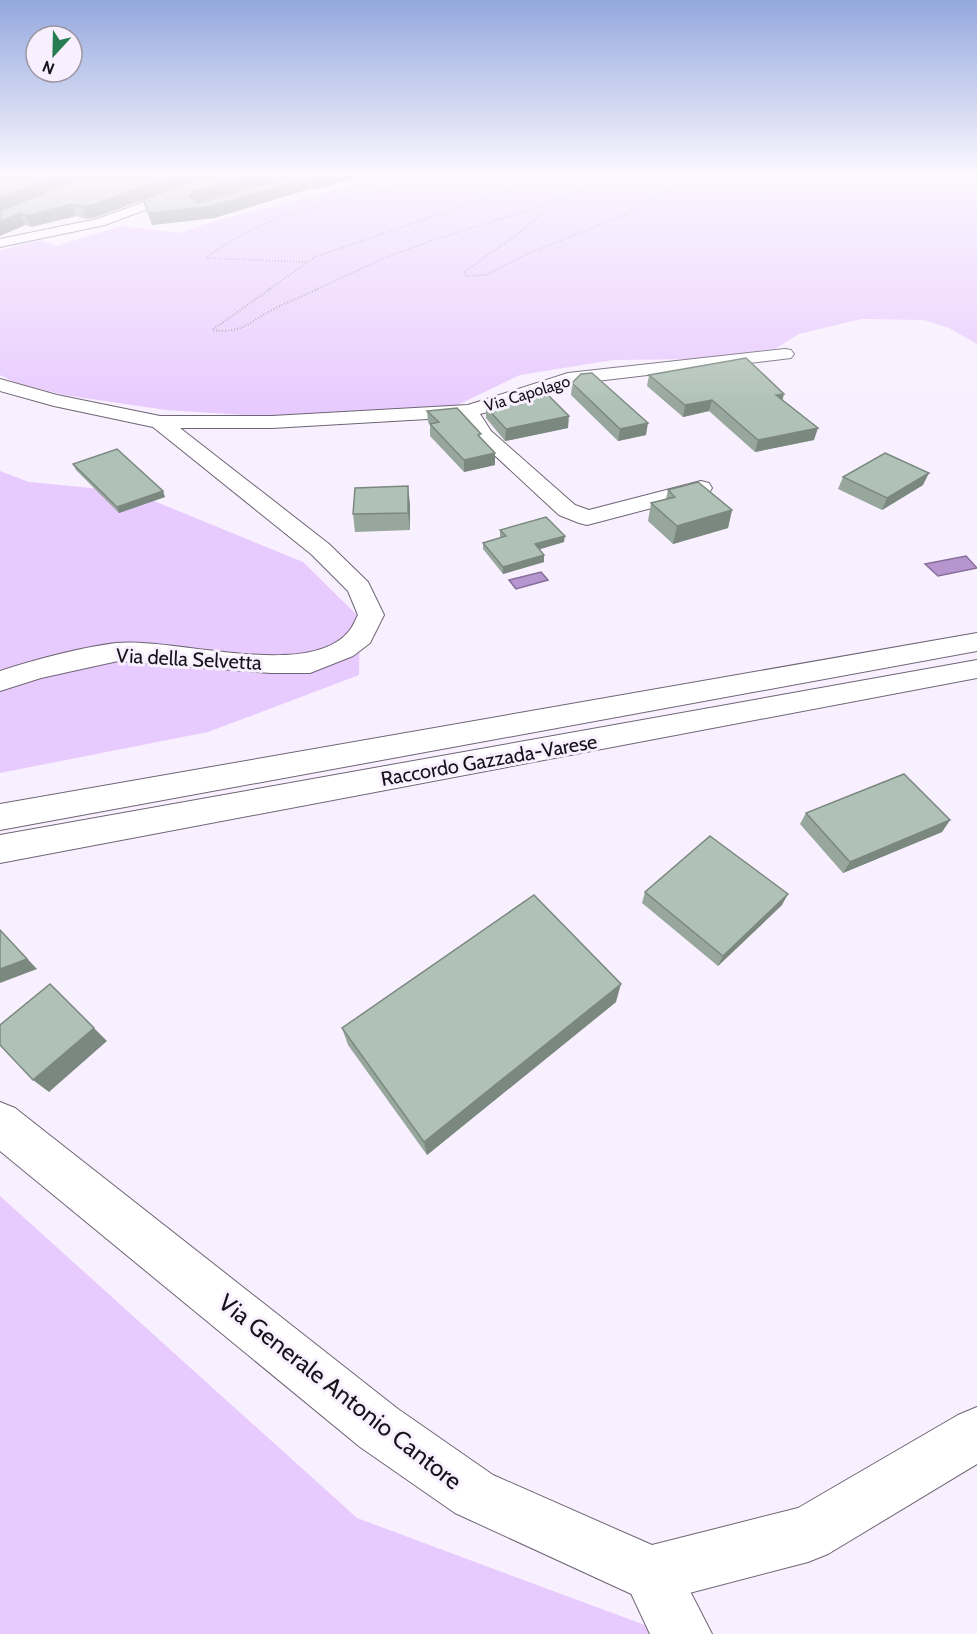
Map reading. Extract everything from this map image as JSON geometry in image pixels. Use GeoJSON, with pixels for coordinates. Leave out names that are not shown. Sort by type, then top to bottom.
{"type":"FeatureCollection","features":[{"type":"Feature","properties":{"kind":"main road","name":"Via Capolago"},"geometry":{"type":"LineString","coordinates":[[0,385],[54,400],[160,422],[272,422],[468,411],[507,401],[568,379],[785,354]]}},
{"type":"Feature","properties":{"kind":"main road"},"geometry":{"type":"LineString","coordinates":[[468,411],[484,435],[567,510],[587,519],[701,488]]}},
{"type":"Feature","properties":{"kind":"main road","name":"Via Capolago"},"geometry":{"type":"LineString","coordinates":[[160,422],[320,549],[359,588],[371,615],[360,637],[343,650]]}},
{"type":"Feature","properties":{"kind":"main road","name":"Raccordo Gazzada-Varese"},"geometry":{"type":"LineString","coordinates":[[0,817],[977,642]]}},
{"type":"Feature","properties":{"kind":"main road","name":"Via della Selvetta"},"geometry":{"type":"LineString","coordinates":[[0,681],[37,669],[118,652],[271,664],[310,664],[343,650]]}},
{"type":"Feature","properties":{"kind":"main road","name":"Raccordo Gazzada-Varese"},"geometry":{"type":"LineString","coordinates":[[0,849],[977,669]]}},
{"type":"Feature","properties":{"kind":"main road","name":"Via Generale Antonio Cantore"},"geometry":{"type":"LineString","coordinates":[[0,1123],[379,1428],[474,1494],[651,1574]]}},
{"type":"Feature","properties":{"kind":"main road"},"geometry":{"type":"LineString","coordinates":[[682,1634],[651,1574],[808,1534],[977,1434]]}},
{"type":"Feature","properties":{"kind":"path"},"geometry":{"type":"LineString","coordinates":[[212,252],[206,258],[307,262]]}},
{"type":"Feature","properties":{"kind":"path"},"geometry":{"type":"LineString","coordinates":[[329,252],[307,262],[212,330],[228,332],[250,325],[270,311],[403,252]]}},
{"type":"Feature","properties":{"kind":"path"},"geometry":{"type":"LineString","coordinates":[[492,252],[464,272],[466,276],[486,275],[532,252]]}},
{"type":"Feature","properties":{"kind":"shaded area"},"geometry":{"type":"Polygon","coordinates":[[[0,252],[977,252],[977,344],[949,328],[924,320],[861,319],[799,334],[775,349],[694,359],[613,360],[520,375],[449,409],[274,417],[166,410],[64,395],[16,383],[0,375],[0,252]]]}},
{"type":"Feature","properties":{"kind":"shaded area"},"geometry":{"type":"Polygon","coordinates":[[[0,471],[29,482],[132,492],[303,562],[360,618],[359,675],[208,732],[0,773],[0,471]]]}},
{"type":"Feature","properties":{"kind":"shaded area"},"geometry":{"type":"Polygon","coordinates":[[[966,556],[977,568],[938,576],[925,564],[966,556]]]}},
{"type":"Feature","properties":{"kind":"shaded area"},"geometry":{"type":"Polygon","coordinates":[[[541,572],[548,580],[516,589],[509,580],[541,572]]]}},
{"type":"Feature","properties":{"kind":"shaded area"},"geometry":{"type":"Polygon","coordinates":[[[0,1196],[357,1518],[669,1634],[0,1634],[0,1196]]]}},
{"type":"Feature","properties":{"kind":"building"},"geometry":{"type":"Polygon","coordinates":[[[746,358],[784,394],[776,395],[818,428],[758,440],[712,400],[685,405],[649,375],[746,358]]]}},
{"type":"Feature","properties":{"kind":"building"},"geometry":{"type":"Polygon","coordinates":[[[592,373],[648,423],[620,429],[572,383],[581,374],[592,373]]]}},
{"type":"Feature","properties":{"kind":"building"},"geometry":{"type":"Polygon","coordinates":[[[548,395],[569,416],[506,429],[486,407],[548,395]]]}},
{"type":"Feature","properties":{"kind":"building"},"geometry":{"type":"Polygon","coordinates":[[[457,408],[495,453],[464,460],[430,424],[439,422],[427,411],[457,408]]]}},
{"type":"Feature","properties":{"kind":"building"},"geometry":{"type":"Polygon","coordinates":[[[117,449],[163,491],[117,507],[73,464],[117,449]]]}},
{"type":"Feature","properties":{"kind":"building"},"geometry":{"type":"Polygon","coordinates":[[[885,453],[929,473],[887,498],[843,477],[885,453]]]}},
{"type":"Feature","properties":{"kind":"building"},"geometry":{"type":"Polygon","coordinates":[[[698,482],[732,510],[677,526],[651,503],[675,497],[668,490],[698,482]]]}},
{"type":"Feature","properties":{"kind":"building"},"geometry":{"type":"Polygon","coordinates":[[[408,486],[408,513],[353,514],[355,488],[408,486]]]}},
{"type":"Feature","properties":{"kind":"building"},"geometry":{"type":"Polygon","coordinates":[[[546,517],[565,536],[535,544],[544,555],[503,567],[483,543],[506,536],[500,530],[546,517]]]}},
{"type":"Feature","properties":{"kind":"building"},"geometry":{"type":"Polygon","coordinates":[[[904,774],[950,820],[850,862],[806,813],[904,774]]]}},
{"type":"Feature","properties":{"kind":"building"},"geometry":{"type":"Polygon","coordinates":[[[710,836],[788,894],[723,956],[645,892],[710,836]]]}},
{"type":"Feature","properties":{"kind":"building"},"geometry":{"type":"Polygon","coordinates":[[[534,895],[621,984],[424,1142],[342,1028],[534,895]]]}},
{"type":"Feature","properties":{"kind":"building"},"geometry":{"type":"Polygon","coordinates":[[[0,930],[27,959],[0,969],[0,930]]]}},
{"type":"Feature","properties":{"kind":"building"},"geometry":{"type":"Polygon","coordinates":[[[50,984],[94,1028],[33,1080],[0,1045],[0,1025],[50,984]]]}}]}
